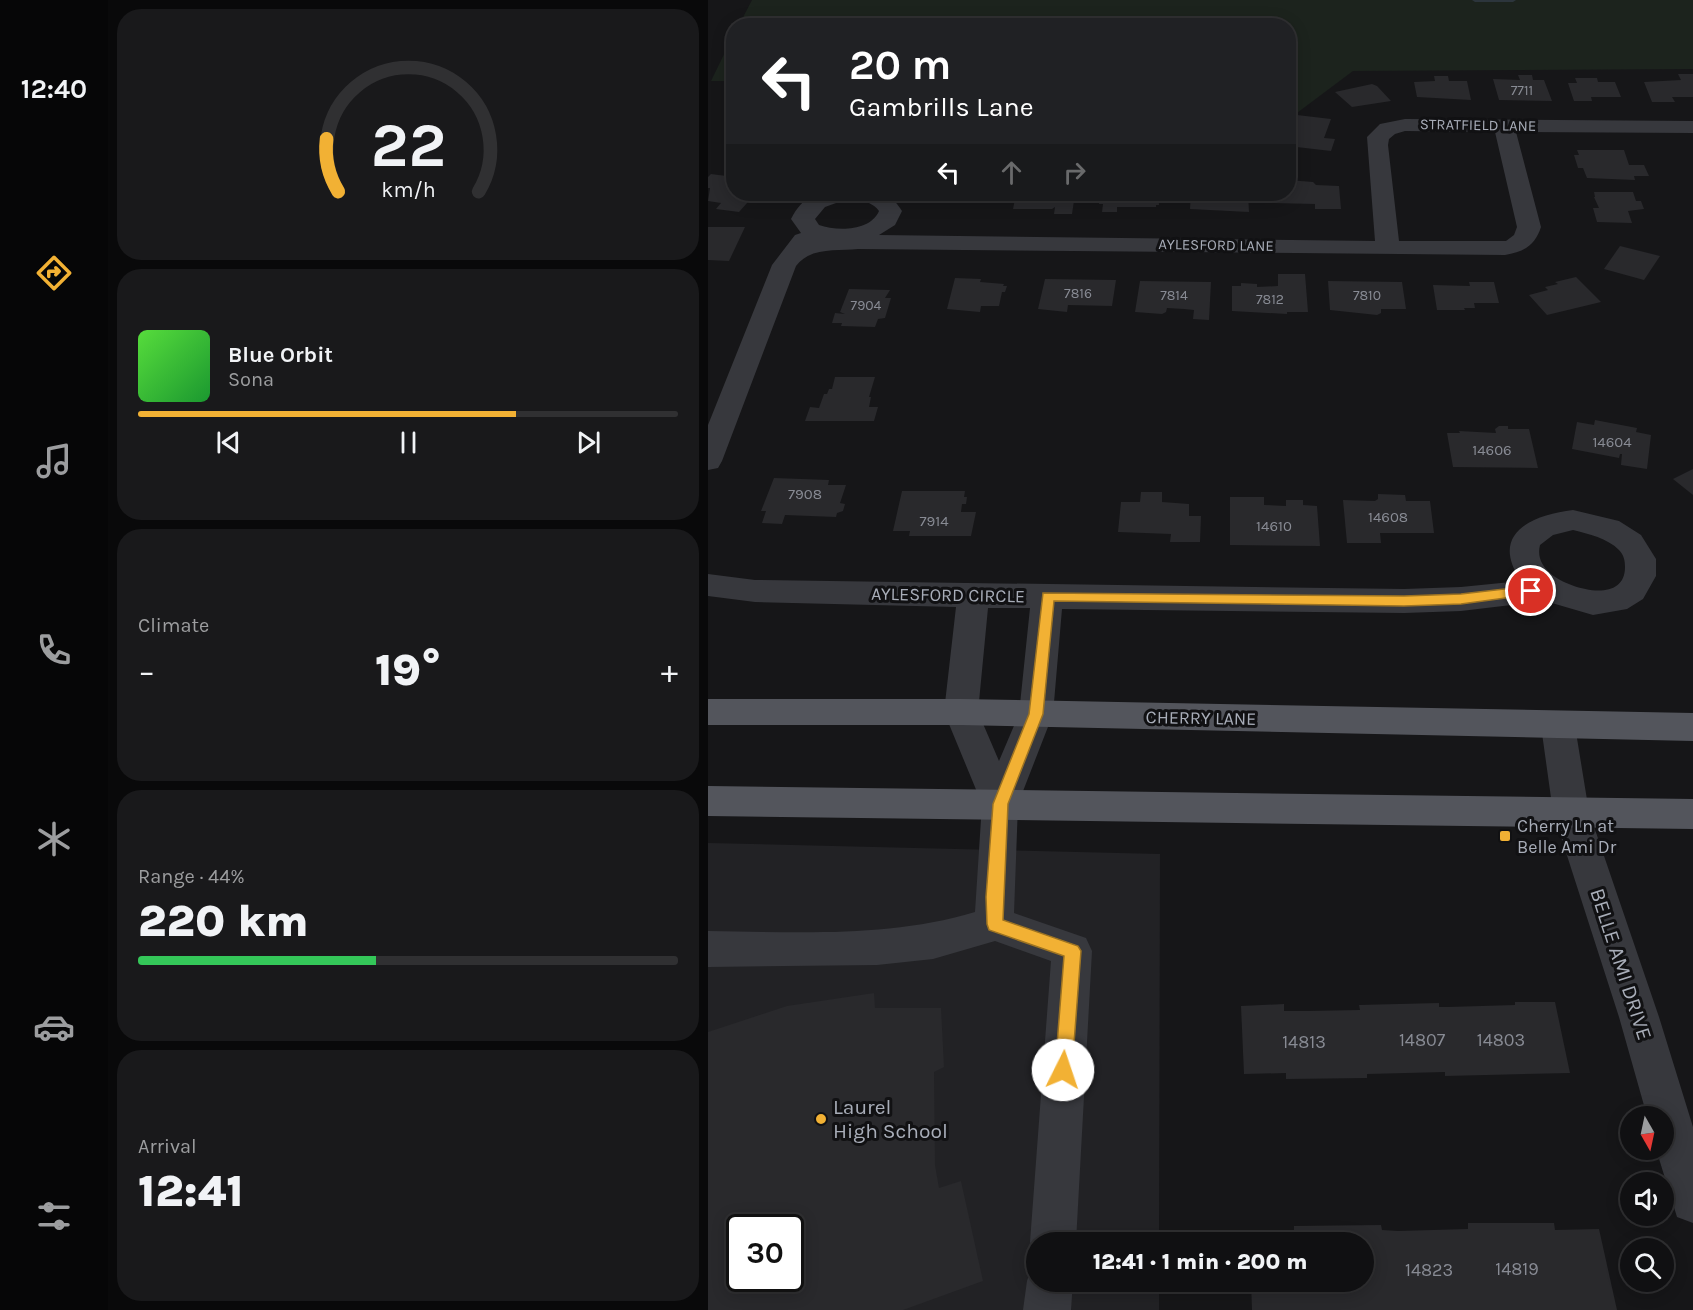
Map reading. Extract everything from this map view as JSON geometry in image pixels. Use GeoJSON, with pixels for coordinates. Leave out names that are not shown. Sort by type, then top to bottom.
{"type":"FeatureCollection","features":[{"type":"Feature","properties":{"kind":"main road","name":"CHERRY LANE"},"geometry":{"type":"LineString","coordinates":[[708,712],[961,712],[1693,728]]}},
{"type":"Feature","properties":{"kind":"main road"},"geometry":{"type":"LineString","coordinates":[[708,801],[1693,813]]}},
{"type":"Feature","properties":{"kind":"street","name":"STRATFIELD LANE"},"geometry":{"type":"LineString","coordinates":[[1388,247],[1377,145],[1380,134],[1396,126],[1693,127]]}},
{"type":"Feature","properties":{"kind":"street","name":"AYLESFORD LANE"},"geometry":{"type":"LineString","coordinates":[[790,256],[810,245],[858,242],[1504,248],[1523,243],[1528,236],[1529,227],[1504,126]]}},
{"type":"Feature","properties":{"kind":"street"},"geometry":{"type":"LineString","coordinates":[[819,201],[807,209],[803,219],[810,230],[831,237],[848,238],[872,231],[882,225],[889,218],[891,210],[885,201]]}},
{"type":"Feature","properties":{"kind":"street"},"geometry":{"type":"LineString","coordinates":[[708,460],[773,292],[790,256],[810,230]]}},
{"type":"Feature","properties":{"kind":"street","name":"AYLESFORD CIRCLE"},"geometry":{"type":"LineString","coordinates":[[708,585],[755,591],[1404,601],[1461,599],[1547,589]]}},
{"type":"Feature","properties":{"kind":"street"},"geometry":{"type":"LineString","coordinates":[[974,596],[961,712],[1000,804]]}},
{"type":"Feature","properties":{"kind":"street"},"geometry":{"type":"LineString","coordinates":[[995,924],[994,897],[1000,804],[1036,714],[1047,596]]}},
{"type":"Feature","properties":{"kind":"street","name":"BELLE AMI DRIVE"},"geometry":{"type":"LineString","coordinates":[[1558,726],[1571,812],[1639,1017],[1693,1200]]}},
{"type":"Feature","properties":{"kind":"street"},"geometry":{"type":"LineString","coordinates":[[708,949],[840,949],[910,944],[953,937],[995,924],[1072,951],[1054,1232]]}},
{"type":"Feature","properties":{"kind":"street"},"geometry":{"type":"LineString","coordinates":[[1047,1310],[1049,1292]]}},
{"type":"Feature","properties":{"kind":"shaded area"},"geometry":{"type":"Polygon","coordinates":[[[752,0],[1693,0],[1693,69],[1353,71],[1296,114],[1296,18],[743,18],[752,0]]]}},
{"type":"Feature","properties":{"kind":"shaded area"},"geometry":{"type":"Polygon","coordinates":[[[726,50],[726,81],[711,81],[726,50]]]}},
{"type":"Feature","properties":{"kind":"shaded area"},"geometry":{"type":"Polygon","coordinates":[[[708,843],[1160,854],[1159,1232],[1026,1232],[1026,1292],[1159,1292],[1159,1310],[708,1310],[708,843]]]}},
{"type":"Feature","properties":{"kind":"building"},"geometry":{"type":"Polygon","coordinates":[[[1678,74],[1693,74],[1693,97],[1672,97],[1675,102],[1652,102],[1644,82],[1681,80],[1678,74]]]}},
{"type":"Feature","properties":{"kind":"building"},"geometry":{"type":"Polygon","coordinates":[[[1518,75],[1532,75],[1533,80],[1544,80],[1552,101],[1499,100],[1493,79],[1520,80],[1518,75]]]}},
{"type":"Feature","properties":{"kind":"building"},"geometry":{"type":"Polygon","coordinates":[[[1434,76],[1448,76],[1449,81],[1467,81],[1471,100],[1417,97],[1414,82],[1435,81],[1434,76]]]}},
{"type":"Feature","properties":{"kind":"building"},"geometry":{"type":"Polygon","coordinates":[[[1575,78],[1597,78],[1598,82],[1615,82],[1621,97],[1591,97],[1592,101],[1574,101],[1568,83],[1577,83],[1575,78]]]}},
{"type":"Feature","properties":{"kind":"building"},"geometry":{"type":"Polygon","coordinates":[[[1372,84],[1377,86],[1391,101],[1352,107],[1335,92],[1372,84]]]}},
{"type":"Feature","properties":{"kind":"building"},"geometry":{"type":"Polygon","coordinates":[[[1297,115],[1331,119],[1324,138],[1335,139],[1331,151],[1296,147],[1297,115]]]}},
{"type":"Feature","properties":{"kind":"building"},"geometry":{"type":"Polygon","coordinates":[[[1577,150],[1624,150],[1629,165],[1644,165],[1649,176],[1634,176],[1635,180],[1587,178],[1583,168],[1578,168],[1574,155],[1579,155],[1577,150]]]}},
{"type":"Feature","properties":{"kind":"building"},"geometry":{"type":"Polygon","coordinates":[[[711,174],[726,176],[726,201],[749,201],[739,212],[716,209],[721,203],[708,201],[710,188],[708,188],[708,177],[711,174]]]}},
{"type":"Feature","properties":{"kind":"building"},"geometry":{"type":"Polygon","coordinates":[[[1296,181],[1313,182],[1316,185],[1339,186],[1341,209],[1315,209],[1315,204],[1273,203],[1273,201],[1296,201],[1296,181]]]}},
{"type":"Feature","properties":{"kind":"building"},"geometry":{"type":"Polygon","coordinates":[[[1594,192],[1633,192],[1636,201],[1641,201],[1644,209],[1628,211],[1632,223],[1597,222],[1593,208],[1599,208],[1594,192]]]}},
{"type":"Feature","properties":{"kind":"building"},"geometry":{"type":"Polygon","coordinates":[[[1015,201],[1074,201],[1072,214],[1054,214],[1055,207],[1052,209],[1013,209],[1015,201]]]}},
{"type":"Feature","properties":{"kind":"building"},"geometry":{"type":"Polygon","coordinates":[[[1099,201],[1159,201],[1159,205],[1156,207],[1117,207],[1117,212],[1102,212],[1103,204],[1099,204],[1099,201]]]}},
{"type":"Feature","properties":{"kind":"building"},"geometry":{"type":"Polygon","coordinates":[[[1191,201],[1248,201],[1249,212],[1190,209],[1191,201]]]}},
{"type":"Feature","properties":{"kind":"building"},"geometry":{"type":"Polygon","coordinates":[[[708,227],[745,227],[729,261],[708,260],[708,227]]]}},
{"type":"Feature","properties":{"kind":"building"},"geometry":{"type":"Polygon","coordinates":[[[1620,246],[1660,256],[1644,280],[1604,269],[1620,246]]]}},
{"type":"Feature","properties":{"kind":"building"},"geometry":{"type":"Polygon","coordinates":[[[1278,274],[1305,274],[1308,312],[1287,312],[1287,314],[1232,311],[1232,286],[1241,286],[1241,283],[1257,284],[1257,287],[1278,286],[1278,274]]]}},
{"type":"Feature","properties":{"kind":"building"},"geometry":{"type":"Polygon","coordinates":[[[1576,277],[1601,302],[1547,315],[1529,295],[1548,290],[1545,287],[1558,284],[1555,282],[1576,277]]]}},
{"type":"Feature","properties":{"kind":"building"},"geometry":{"type":"Polygon","coordinates":[[[955,278],[981,279],[980,282],[1007,286],[1005,292],[1002,292],[999,306],[981,306],[980,312],[947,309],[955,278]]]}},
{"type":"Feature","properties":{"kind":"building"},"geometry":{"type":"Polygon","coordinates":[[[1045,279],[1116,280],[1112,306],[1068,305],[1067,312],[1038,309],[1045,279]]]}},
{"type":"Feature","properties":{"kind":"building"},"geometry":{"type":"Polygon","coordinates":[[[1140,281],[1211,282],[1209,320],[1193,319],[1194,310],[1167,308],[1162,314],[1135,312],[1140,281]]]}},
{"type":"Feature","properties":{"kind":"building"},"geometry":{"type":"Polygon","coordinates":[[[1328,281],[1402,282],[1406,309],[1381,309],[1381,313],[1377,315],[1330,310],[1328,281]]]}},
{"type":"Feature","properties":{"kind":"building"},"geometry":{"type":"Polygon","coordinates":[[[1469,282],[1494,282],[1499,303],[1474,303],[1475,308],[1464,308],[1465,310],[1437,310],[1433,285],[1470,286],[1469,282]]]}},
{"type":"Feature","properties":{"kind":"building"},"geometry":{"type":"Polygon","coordinates":[[[849,289],[890,290],[885,298],[891,298],[885,318],[878,319],[875,327],[841,326],[842,323],[832,323],[835,313],[845,314],[840,312],[849,289]]]}},
{"type":"Feature","properties":{"kind":"building"},"geometry":{"type":"Polygon","coordinates":[[[835,377],[875,377],[869,397],[871,397],[869,407],[878,407],[874,421],[805,421],[810,407],[819,408],[824,394],[832,389],[835,377]]]}},
{"type":"Feature","properties":{"kind":"building"},"geometry":{"type":"Polygon","coordinates":[[[1595,420],[1637,428],[1636,432],[1651,435],[1647,469],[1621,465],[1622,454],[1619,458],[1572,449],[1577,422],[1594,425],[1595,420]]]}},
{"type":"Feature","properties":{"kind":"building"},"geometry":{"type":"Polygon","coordinates":[[[1499,426],[1508,426],[1508,429],[1529,429],[1538,468],[1453,467],[1447,433],[1460,433],[1459,431],[1496,433],[1495,429],[1499,426]]]}},
{"type":"Feature","properties":{"kind":"building"},"geometry":{"type":"Polygon","coordinates":[[[1693,469],[1693,495],[1673,479],[1693,469]]]}},
{"type":"Feature","properties":{"kind":"building"},"geometry":{"type":"Polygon","coordinates":[[[774,478],[829,480],[828,485],[846,485],[840,503],[845,504],[843,511],[837,513],[836,517],[785,515],[782,524],[762,523],[766,511],[761,511],[774,478]]]}},
{"type":"Feature","properties":{"kind":"building"},"geometry":{"type":"Polygon","coordinates":[[[902,491],[965,491],[966,504],[962,504],[961,512],[976,512],[971,536],[909,536],[910,531],[893,531],[902,491]]]}},
{"type":"Feature","properties":{"kind":"building"},"geometry":{"type":"Polygon","coordinates":[[[1141,492],[1162,492],[1162,502],[1189,504],[1189,516],[1201,516],[1200,542],[1170,542],[1171,534],[1118,532],[1121,502],[1140,502],[1141,492]]]}},
{"type":"Feature","properties":{"kind":"building"},"geometry":{"type":"Polygon","coordinates":[[[1378,494],[1405,495],[1406,501],[1430,501],[1434,533],[1380,533],[1381,543],[1347,543],[1343,500],[1375,501],[1378,499],[1378,494]]]}},
{"type":"Feature","properties":{"kind":"building"},"geometry":{"type":"Polygon","coordinates":[[[1230,497],[1264,497],[1264,505],[1286,506],[1286,500],[1303,500],[1303,505],[1317,506],[1320,546],[1230,545],[1230,497]]]}},
{"type":"Feature","properties":{"kind":"building","name":"Laurel High School"},"geometry":{"type":"Polygon","coordinates":[[[874,993],[875,1008],[941,1008],[944,1067],[934,1072],[935,1165],[939,1188],[961,1181],[983,1281],[903,1310],[708,1310],[708,1032],[787,1006],[874,993]]]}},
{"type":"Feature","properties":{"kind":"building"},"geometry":{"type":"Polygon","coordinates":[[[1515,1002],[1555,1002],[1570,1073],[1445,1076],[1445,1072],[1367,1074],[1367,1078],[1286,1079],[1286,1073],[1244,1074],[1241,1006],[1284,1004],[1284,1011],[1307,1011],[1360,1010],[1359,1005],[1439,1003],[1439,1007],[1448,1007],[1515,1005],[1515,1002]]]}},
{"type":"Feature","properties":{"kind":"building"},"geometry":{"type":"Polygon","coordinates":[[[1468,1223],[1554,1223],[1555,1230],[1599,1229],[1617,1310],[1252,1310],[1251,1292],[1374,1292],[1374,1232],[1294,1232],[1294,1226],[1381,1225],[1382,1230],[1398,1231],[1468,1229],[1468,1223]]]}},
{"type":"Feature","properties":{"kind":"waterway"},"geometry":{"type":"LineString","coordinates":[[1475,0],[1513,0]]}},
{"type":"Feature","properties":{"kind":"place","name":"Cherry Ln at Belle Ami Dr"},"geometry":{"type":"Point","coordinates":[1505,836]}},
{"type":"Feature","properties":{"kind":"place","name":"Laurel High School"},"geometry":{"type":"Point","coordinates":[821,1119]}},
{"type":"Feature","properties":{"kind":"route"},"geometry":{"type":"LineString","coordinates":[[1063,1070],[1072,951],[995,924],[994,897],[1000,804],[1036,714],[1047,596],[1404,601],[1461,599],[1531,591]]}}]}
